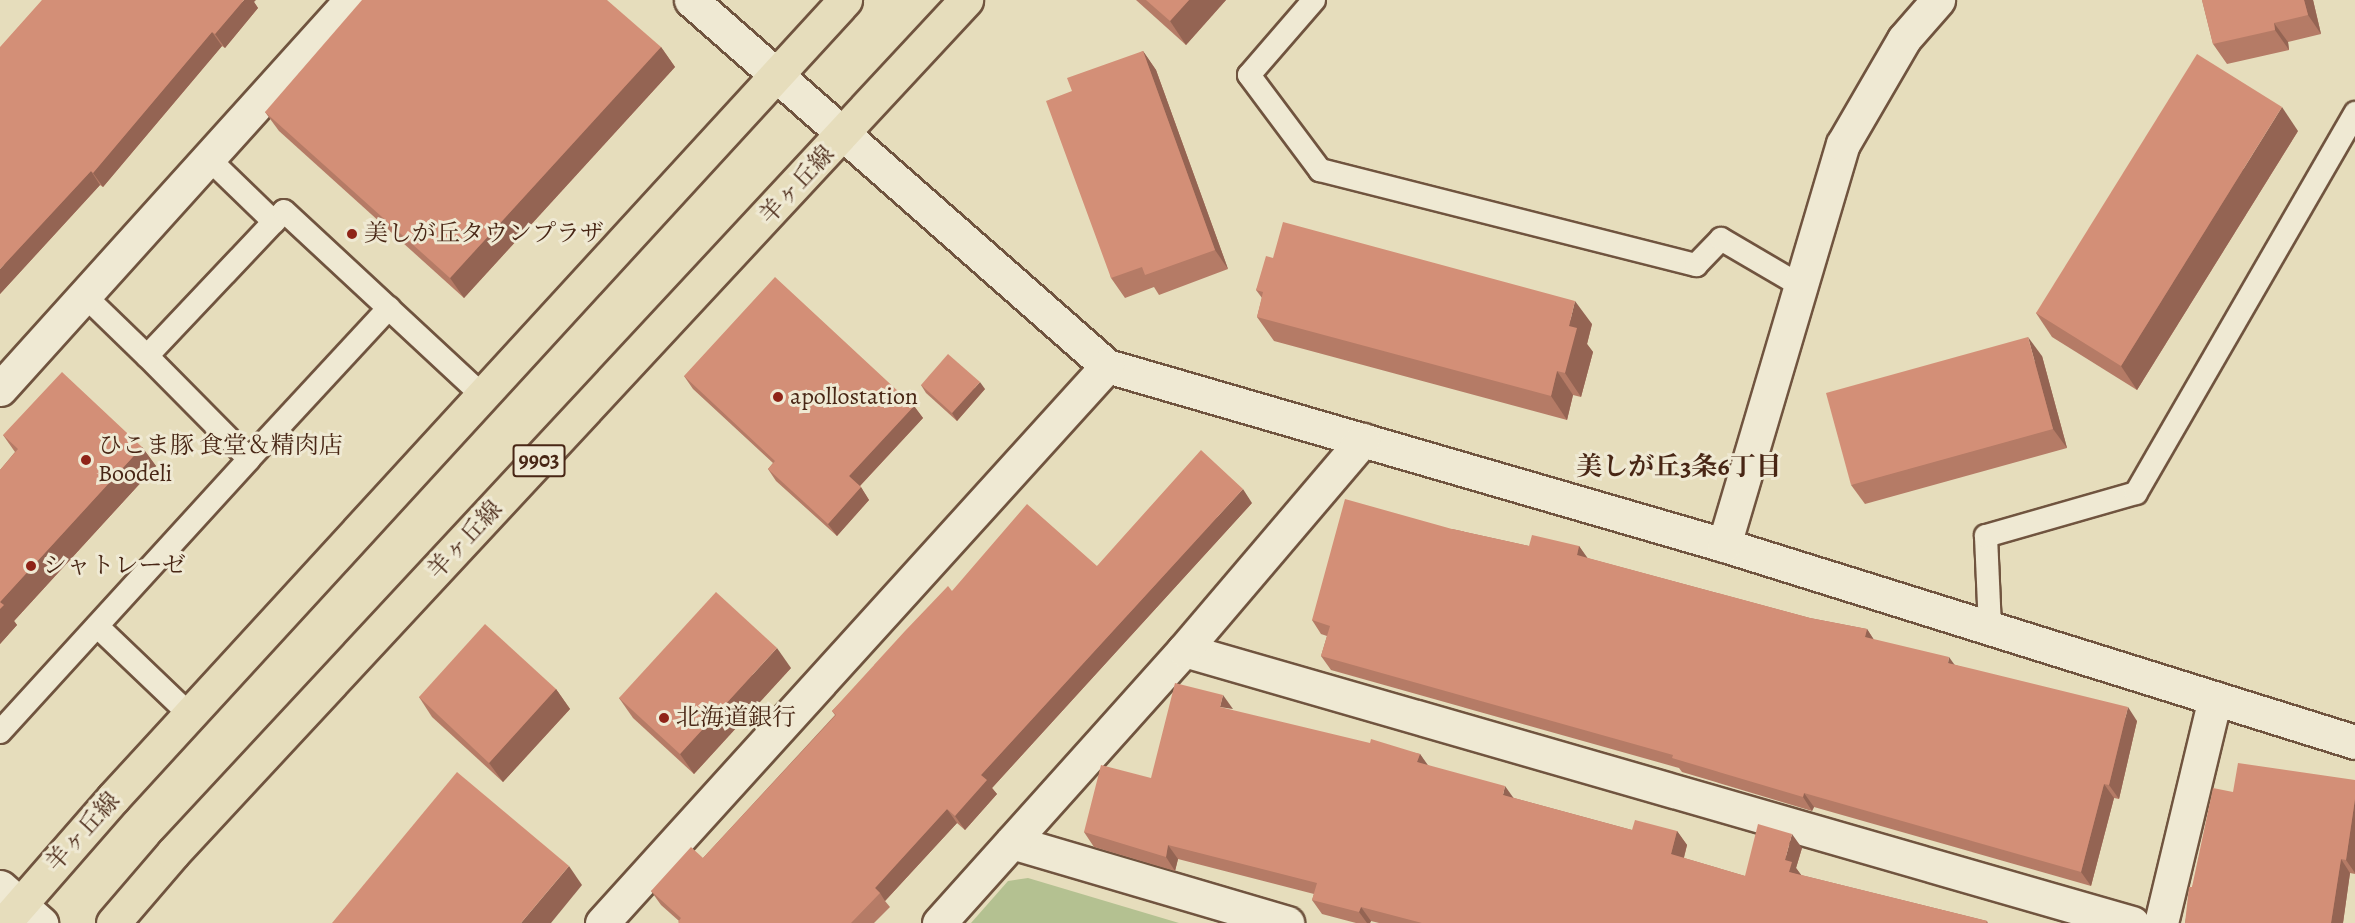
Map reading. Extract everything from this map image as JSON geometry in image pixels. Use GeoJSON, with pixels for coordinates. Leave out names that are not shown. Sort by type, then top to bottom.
{"type":"FeatureCollection","features":[{"type":"Feature","properties":{"kind":"main road","name":"羊ヶ丘線"},"geometry":{"type":"LineString","coordinates":[[16,909],[190,715],[484,397],[845,0]]}},
{"type":"Feature","properties":{"kind":"main road","name":"羊ヶ丘線"},"geometry":{"type":"LineString","coordinates":[[113,923],[189,835],[843,135],[966,0]]}},
{"type":"Feature","properties":{"kind":"street"},"geometry":{"type":"LineString","coordinates":[[0,389],[351,0]]}},
{"type":"Feature","properties":{"kind":"street"},"geometry":{"type":"LineString","coordinates":[[691,0],[1107,366],[1724,545],[2355,742]]}},
{"type":"Feature","properties":{"kind":"street"},"geometry":{"type":"LineString","coordinates":[[1724,545],[1843,144],[1904,39],[1938,0]]}},
{"type":"Feature","properties":{"kind":"street"},"geometry":{"type":"LineString","coordinates":[[602,923],[1107,366]]}},
{"type":"Feature","properties":{"kind":"street"},"geometry":{"type":"LineString","coordinates":[[939,923],[1184,650],[1363,440]]}},
{"type":"Feature","properties":{"kind":"street"},"geometry":{"type":"LineString","coordinates":[[1184,650],[2132,923]]}},
{"type":"Feature","properties":{"kind":"street"},"geometry":{"type":"LineString","coordinates":[[2161,923],[2215,698]]}},
{"type":"Feature","properties":{"kind":"street"},"geometry":{"type":"LineString","coordinates":[[1012,842],[1287,923]]}},
{"type":"Feature","properties":{"kind":"lane"},"geometry":{"type":"LineString","coordinates":[[1314,0],[1249,75],[1320,170],[1696,265],[1721,239],[1801,286]]}},
{"type":"Feature","properties":{"kind":"lane"},"geometry":{"type":"LineString","coordinates":[[1990,628],[1986,536],[2136,493],[2355,113]]}},
{"type":"Feature","properties":{"kind":"lane"},"geometry":{"type":"LineString","coordinates":[[208,158],[274,222]]}},
{"type":"Feature","properties":{"kind":"lane"},"geometry":{"type":"LineString","coordinates":[[147,356],[284,211],[484,397]]}},
{"type":"Feature","properties":{"kind":"lane"},"geometry":{"type":"LineString","coordinates":[[85,296],[249,459]]}},
{"type":"Feature","properties":{"kind":"lane"},"geometry":{"type":"LineString","coordinates":[[0,732],[389,308]]}},
{"type":"Feature","properties":{"kind":"lane"},"geometry":{"type":"LineString","coordinates":[[97,626],[190,715]]}},
{"type":"Feature","properties":{"kind":"green space"},"geometry":{"type":"Polygon","coordinates":[[[1028,878],[1179,923],[971,923],[1008,881],[1028,878]]]}},
{"type":"Feature","properties":{"kind":"building"},"geometry":{"type":"Polygon","coordinates":[[[42,0],[244,0],[215,34],[212,32],[93,173],[91,171],[0,269],[0,47],[42,0]]]}},
{"type":"Feature","properties":{"kind":"building"},"geometry":{"type":"Polygon","coordinates":[[[362,0],[607,0],[661,47],[450,278],[265,112],[362,0]]]}},
{"type":"Feature","properties":{"kind":"building"},"geometry":{"type":"Polygon","coordinates":[[[1146,0],[1189,0],[1170,21],[1146,0]]]}},
{"type":"Feature","properties":{"kind":"building"},"geometry":{"type":"Polygon","coordinates":[[[2202,0],[2304,0],[2308,15],[2274,23],[2275,30],[2213,44],[2202,0]]]}},
{"type":"Feature","properties":{"kind":"building"},"geometry":{"type":"Polygon","coordinates":[[[1143,51],[1215,250],[1145,275],[1142,267],[1111,278],[1046,101],[1072,91],[1067,78],[1143,51]]]}},
{"type":"Feature","properties":{"kind":"building"},"geometry":{"type":"Polygon","coordinates":[[[2197,54],[2282,107],[2121,366],[2036,313],[2197,54]]]}},
{"type":"Feature","properties":{"kind":"building"},"geometry":{"type":"Polygon","coordinates":[[[1283,222],[1575,301],[1569,326],[1577,328],[1565,373],[1557,371],[1551,396],[1257,317],[1263,292],[1256,290],[1266,256],[1273,258],[1283,222]]]}},
{"type":"Feature","properties":{"kind":"building"},"geometry":{"type":"Polygon","coordinates":[[[775,277],[914,406],[849,476],[861,487],[828,524],[768,469],[775,461],[684,376],[775,277]]]}},
{"type":"Feature","properties":{"kind":"building"},"geometry":{"type":"Polygon","coordinates":[[[2028,337],[2053,429],[1851,485],[1826,393],[2028,337]]]}},
{"type":"Feature","properties":{"kind":"building"},"geometry":{"type":"Polygon","coordinates":[[[948,354],[980,382],[952,413],[921,385],[948,354]]]}},
{"type":"Feature","properties":{"kind":"building"},"geometry":{"type":"Polygon","coordinates":[[[62,372],[142,447],[0,602],[0,470],[18,449],[3,435],[62,372]]]}},
{"type":"Feature","properties":{"kind":"building"},"geometry":{"type":"Polygon","coordinates":[[[1201,450],[1243,489],[981,775],[987,780],[955,816],[947,809],[875,888],[880,893],[851,923],[679,923],[681,918],[651,891],[691,847],[703,858],[836,715],[832,711],[905,631],[948,586],[952,591],[1027,504],[1097,566],[1201,450]]]}},
{"type":"Feature","properties":{"kind":"building"},"geometry":{"type":"Polygon","coordinates":[[[1345,499],[1452,529],[1529,546],[1532,535],[1579,546],[1577,555],[1810,618],[1867,629],[1865,637],[1949,657],[1948,663],[2128,707],[2109,785],[2104,784],[2081,872],[1804,793],[1803,797],[1672,758],[1673,755],[1321,656],[1330,626],[1312,620],[1345,499]]]}},
{"type":"Feature","properties":{"kind":"building"},"geometry":{"type":"Polygon","coordinates":[[[716,592],[777,648],[680,754],[619,698],[716,592]]]}},
{"type":"Feature","properties":{"kind":"building"},"geometry":{"type":"Polygon","coordinates":[[[485,624],[556,689],[489,763],[419,697],[485,624]]]}},
{"type":"Feature","properties":{"kind":"building"},"geometry":{"type":"Polygon","coordinates":[[[1175,683],[1223,695],[1220,707],[1370,743],[1371,739],[1420,754],[1417,762],[1505,786],[1503,795],[1632,830],[1635,820],[1677,831],[1671,854],[1745,876],[1758,824],[1792,834],[1785,860],[1792,862],[1789,872],[1987,921],[1986,923],[1422,923],[1361,907],[1359,912],[1312,900],[1317,883],[1168,845],[1166,857],[1084,832],[1101,765],[1151,778],[1175,683]]]}},
{"type":"Feature","properties":{"kind":"building"},"geometry":{"type":"Polygon","coordinates":[[[2238,763],[2355,780],[2355,799],[2346,860],[2341,859],[2331,923],[2185,923],[2189,887],[2192,887],[2213,788],[2233,792],[2238,763]]]}},
{"type":"Feature","properties":{"kind":"building"},"geometry":{"type":"Polygon","coordinates":[[[457,772],[569,866],[521,923],[332,923],[457,772]]]}},
{"type":"Feature","properties":{"kind":"place","name":"美しが丘タウンプラザ"},"geometry":{"type":"Point","coordinates":[352,234]}},
{"type":"Feature","properties":{"kind":"place","name":"apollostation"},"geometry":{"type":"Point","coordinates":[778,397]}},
{"type":"Feature","properties":{"kind":"place","name":"ひこま豚 食堂＆精肉店 Boodeli"},"geometry":{"type":"Point","coordinates":[86,460]}},
{"type":"Feature","properties":{"kind":"place","name":"シャトレーゼ"},"geometry":{"type":"Point","coordinates":[31,566]}},
{"type":"Feature","properties":{"kind":"place","name":"北海道銀行"},"geometry":{"type":"Point","coordinates":[664,718]}},
{"type":"Feature","properties":{"kind":"district","name":"美しが丘3条6丁目"},"geometry":{"type":"Point","coordinates":[1679,467]}}]}
